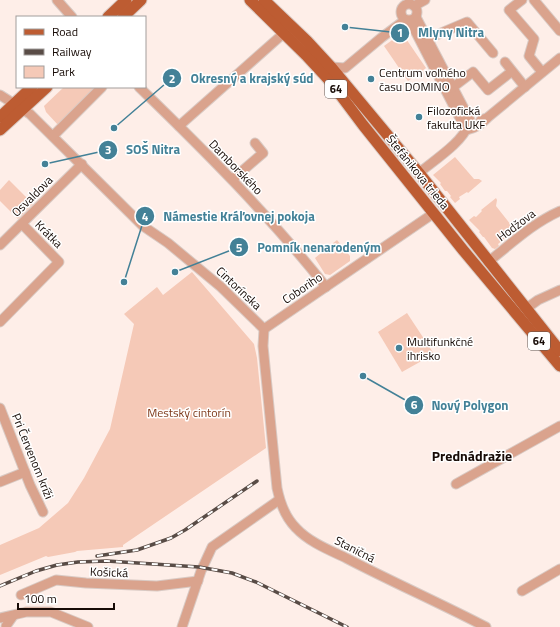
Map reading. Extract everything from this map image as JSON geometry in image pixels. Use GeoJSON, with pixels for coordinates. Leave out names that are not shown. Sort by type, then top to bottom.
{"type":"FeatureCollection","features":[{"type":"Feature","properties":{"kind":"main road"},"geometry":{"type":"LineString","coordinates":[[109,16],[126,0]]}},
{"type":"Feature","properties":{"kind":"main road"},"geometry":{"type":"LineString","coordinates":[[124,16],[141,0]]}},
{"type":"Feature","properties":{"kind":"main road","name":"Štefánikova trieda"},"geometry":{"type":"LineString","coordinates":[[250,0],[288,29],[331,67],[419,173],[488,262],[560,366]]}},
{"type":"Feature","properties":{"kind":"main road","name":"Štefánikova trieda"},"geometry":{"type":"LineString","coordinates":[[264,0],[434,213],[560,351]]}},
{"type":"Feature","properties":{"kind":"main road"},"geometry":{"type":"LineString","coordinates":[[0,130],[31,88]]}},
{"type":"Feature","properties":{"kind":"main road"},"geometry":{"type":"LineString","coordinates":[[0,117],[45,88]]}},
{"type":"Feature","properties":{"kind":"main road"},"geometry":{"type":"LineString","coordinates":[[409,181],[419,173]]}},
{"type":"Feature","properties":{"kind":"main road"},"geometry":{"type":"LineString","coordinates":[[434,213],[444,206]]}},
{"type":"Feature","properties":{"kind":"street"},"geometry":{"type":"LineString","coordinates":[[57,0],[71,16]]}},
{"type":"Feature","properties":{"kind":"street"},"geometry":{"type":"LineString","coordinates":[[522,0],[509,10],[534,39],[529,56],[542,72]]}},
{"type":"Feature","properties":{"kind":"street"},"geometry":{"type":"LineString","coordinates":[[534,0],[560,32]]}},
{"type":"Feature","properties":{"kind":"street"},"geometry":{"type":"LineString","coordinates":[[331,67],[345,68],[392,30],[408,10],[424,1]]}},
{"type":"Feature","properties":{"kind":"street"},"geometry":{"type":"LineString","coordinates":[[408,10],[428,39],[452,88],[470,120],[473,122],[487,118]]}},
{"type":"Feature","properties":{"kind":"street"},"geometry":{"type":"LineString","coordinates":[[408,10],[466,130]]}},
{"type":"Feature","properties":{"kind":"street"},"geometry":{"type":"LineString","coordinates":[[428,39],[467,22],[493,54]]}},
{"type":"Feature","properties":{"kind":"street"},"geometry":{"type":"LineString","coordinates":[[179,126],[288,29]]}},
{"type":"Feature","properties":{"kind":"street"},"geometry":{"type":"LineString","coordinates":[[466,130],[476,128],[560,58]]}},
{"type":"Feature","properties":{"kind":"street"},"geometry":{"type":"LineString","coordinates":[[504,62],[525,87]]}},
{"type":"Feature","properties":{"kind":"street"},"geometry":{"type":"LineString","coordinates":[[344,83],[345,68]]}},
{"type":"Feature","properties":{"kind":"street"},"geometry":{"type":"LineString","coordinates":[[452,88],[473,72],[488,90],[511,72]]}},
{"type":"Feature","properties":{"kind":"street"},"geometry":{"type":"LineString","coordinates":[[53,136],[101,88]]}},
{"type":"Feature","properties":{"kind":"street","name":"Damborského"},"geometry":{"type":"LineString","coordinates":[[140,88],[233,179],[270,219],[326,287]]}},
{"type":"Feature","properties":{"kind":"street","name":"Cintorínska"},"geometry":{"type":"LineString","coordinates":[[0,95],[30,114],[143,226],[168,242],[221,287],[264,329]]}},
{"type":"Feature","properties":{"kind":"street"},"geometry":{"type":"LineString","coordinates":[[419,173],[461,138],[470,120]]}},
{"type":"Feature","properties":{"kind":"street"},"geometry":{"type":"LineString","coordinates":[[233,179],[262,153],[255,143]]}},
{"type":"Feature","properties":{"kind":"street","name":"Osvaldova"},"geometry":{"type":"LineString","coordinates":[[0,245],[82,164]]}},
{"type":"Feature","properties":{"kind":"street","name":"Hodžova"},"geometry":{"type":"LineString","coordinates":[[488,262],[527,230],[548,216],[560,211]]}},
{"type":"Feature","properties":{"kind":"street","name":"Coboriho"},"geometry":{"type":"LineString","coordinates":[[264,329],[434,213]]}},
{"type":"Feature","properties":{"kind":"street","name":"Krátka"},"geometry":{"type":"LineString","coordinates":[[2,316],[59,262],[22,224]]}},
{"type":"Feature","properties":{"kind":"street"},"geometry":{"type":"LineString","coordinates":[[523,312],[538,300],[560,290]]}},
{"type":"Feature","properties":{"kind":"street","name":"Staničná"},"geometry":{"type":"LineString","coordinates":[[264,329],[263,346],[279,500],[295,528],[308,538],[371,572],[486,627]]}},
{"type":"Feature","properties":{"kind":"street","name":"Pri Červenom kríži"},"geometry":{"type":"LineString","coordinates":[[0,408],[3,425],[43,512]]}},
{"type":"Feature","properties":{"kind":"street"},"geometry":{"type":"LineString","coordinates":[[456,484],[560,426]]}},
{"type":"Feature","properties":{"kind":"street"},"geometry":{"type":"LineString","coordinates":[[0,482],[25,472]]}},
{"type":"Feature","properties":{"kind":"street"},"geometry":{"type":"LineString","coordinates":[[182,627],[212,547],[279,500]]}},
{"type":"Feature","properties":{"kind":"street"},"geometry":{"type":"LineString","coordinates":[[522,591],[560,569]]}},
{"type":"Feature","properties":{"kind":"street","name":"Košická"},"geometry":{"type":"LineString","coordinates":[[21,595],[56,580],[86,583],[157,586],[198,581]]}},
{"type":"Feature","properties":{"kind":"street"},"geometry":{"type":"LineString","coordinates":[[0,618],[26,612],[51,612],[88,627]]}},
{"type":"Feature","properties":{"kind":"street"},"geometry":{"type":"LineString","coordinates":[[6,627],[13,616]]}},
{"type":"Feature","properties":{"kind":"street"},"geometry":{"type":"LineString","coordinates":[[0,618],[6,627]]}},
{"type":"Feature","properties":{"kind":"green space"},"geometry":{"type":"Polygon","coordinates":[[[402,33],[426,68],[408,81],[384,46],[402,33]]]}},
{"type":"Feature","properties":{"kind":"green space"},"geometry":{"type":"Polygon","coordinates":[[[63,88],[98,88],[59,126],[46,112],[44,106],[63,88]]]}},
{"type":"Feature","properties":{"kind":"green space"},"geometry":{"type":"Polygon","coordinates":[[[455,157],[474,179],[479,179],[482,181],[468,193],[467,192],[459,197],[460,199],[455,203],[440,184],[441,183],[433,175],[455,157]]]}},
{"type":"Feature","properties":{"kind":"green space"},"geometry":{"type":"Polygon","coordinates":[[[9,180],[33,204],[18,219],[0,201],[0,190],[9,180]]]}},
{"type":"Feature","properties":{"kind":"green space"},"geometry":{"type":"Polygon","coordinates":[[[496,198],[496,206],[515,232],[498,244],[499,246],[495,249],[492,248],[479,232],[480,231],[469,220],[474,216],[476,217],[482,211],[481,210],[496,198]]]}},
{"type":"Feature","properties":{"kind":"green space"},"geometry":{"type":"Polygon","coordinates":[[[337,240],[350,256],[350,261],[330,275],[325,274],[315,258],[337,240]]]}},
{"type":"Feature","properties":{"kind":"green space","name":"Mestský cintorín"},"geometry":{"type":"Polygon","coordinates":[[[192,272],[254,344],[257,358],[266,448],[123,545],[123,547],[77,551],[48,557],[46,556],[0,575],[0,545],[39,528],[68,503],[84,478],[110,429],[134,324],[124,314],[157,287],[163,295],[192,272]]]}},
{"type":"Feature","properties":{"kind":"green space"},"geometry":{"type":"Polygon","coordinates":[[[407,313],[434,354],[402,372],[378,332],[407,313]]]}},
{"type":"Feature","properties":{"kind":"railway"},"geometry":{"type":"LineString","coordinates":[[97,556],[137,550],[171,538],[257,481]]}},
{"type":"Feature","properties":{"kind":"railway"},"geometry":{"type":"LineString","coordinates":[[0,586],[36,571],[57,565],[78,562],[107,561],[199,567],[232,573],[256,582],[347,627]]}},
{"type":"Feature","properties":{"kind":"place","name":"Mlyny Nitra"},"geometry":{"type":"Point","coordinates":[345,27]}},
{"type":"Feature","properties":{"kind":"place","name":"Centrum voľného času DOMINO"},"geometry":{"type":"Point","coordinates":[371,79]}},
{"type":"Feature","properties":{"kind":"place","name":"Filozofická fakulta UKF"},"geometry":{"type":"Point","coordinates":[419,117]}},
{"type":"Feature","properties":{"kind":"place","name":"Okresný a krajský súd"},"geometry":{"type":"Point","coordinates":[114,128]}},
{"type":"Feature","properties":{"kind":"place","name":"SOŠ Nitra"},"geometry":{"type":"Point","coordinates":[45,164]}},
{"type":"Feature","properties":{"kind":"place","name":"Pomník nenarodeným"},"geometry":{"type":"Point","coordinates":[175,272]}},
{"type":"Feature","properties":{"kind":"place","name":"Námestie Kráľovnej pokoja"},"geometry":{"type":"Point","coordinates":[124,282]}},
{"type":"Feature","properties":{"kind":"place","name":"Multifunkčné ihrisko"},"geometry":{"type":"Point","coordinates":[399,348]}},
{"type":"Feature","properties":{"kind":"place","name":"Nový Polygon"},"geometry":{"type":"Point","coordinates":[363,376]}},
{"type":"Feature","properties":{"kind":"district","name":"Prednádražie"},"geometry":{"type":"Point","coordinates":[472,455]}}]}
